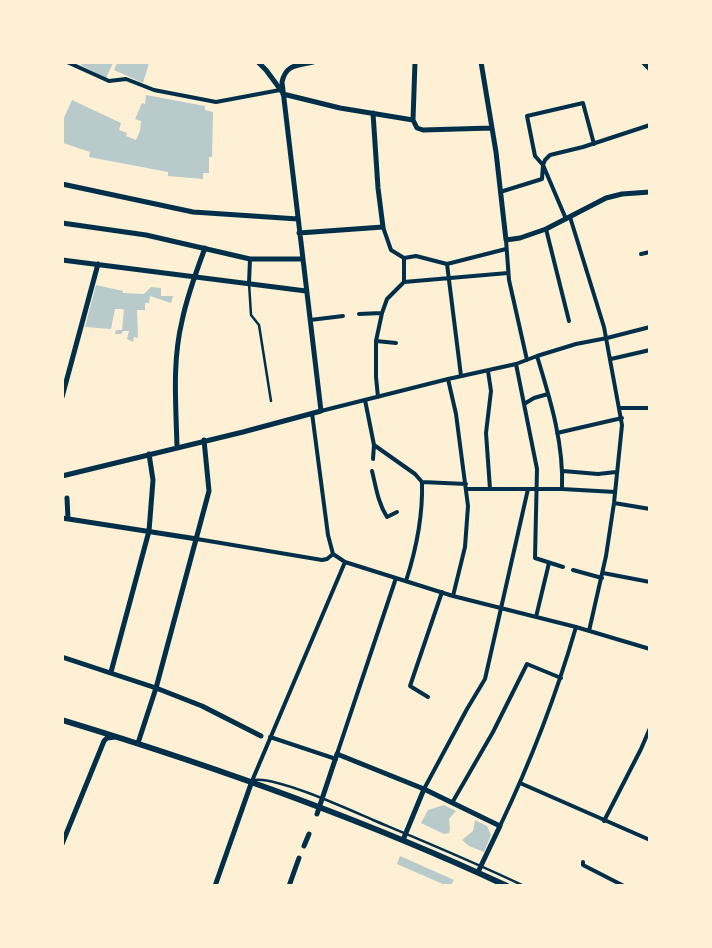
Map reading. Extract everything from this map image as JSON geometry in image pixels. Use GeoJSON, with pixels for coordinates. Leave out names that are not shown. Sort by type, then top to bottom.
{"type":"FeatureCollection","features":[{"type":"Feature","properties":{"kind":"street"},"geometry":{"type":"LineString","coordinates":[[67,62],[109,81],[126,79],[154,90],[216,102],[282,92],[340,108],[413,120]]}},
{"type":"Feature","properties":{"kind":"street"},"geometry":{"type":"LineString","coordinates":[[258,62],[282,92]]}},
{"type":"Feature","properties":{"kind":"street"},"geometry":{"type":"LineString","coordinates":[[313,62],[288,69],[282,82],[282,92],[321,411]]}},
{"type":"Feature","properties":{"kind":"street"},"geometry":{"type":"LineString","coordinates":[[415,62],[413,120],[417,128],[423,130],[492,128]]}},
{"type":"Feature","properties":{"kind":"street"},"geometry":{"type":"LineString","coordinates":[[481,62],[496,152],[508,272],[526,360]]}},
{"type":"Feature","properties":{"kind":"street"},"geometry":{"type":"LineString","coordinates":[[644,62],[650,69]]}},
{"type":"Feature","properties":{"kind":"street"},"geometry":{"type":"LineString","coordinates":[[543,165],[535,156],[527,116],[583,103],[594,144]]}},
{"type":"Feature","properties":{"kind":"street"},"geometry":{"type":"LineString","coordinates":[[373,113],[378,188],[383,227],[390,250],[404,258],[416,256],[446,264],[506,249]]}},
{"type":"Feature","properties":{"kind":"street"},"geometry":{"type":"LineString","coordinates":[[589,631],[602,576],[614,503],[622,418],[607,338],[568,218],[544,178],[543,165],[550,156],[594,144],[650,125]]}},
{"type":"Feature","properties":{"kind":"street"},"geometry":{"type":"LineString","coordinates":[[500,192],[544,178]]}},
{"type":"Feature","properties":{"kind":"street"},"geometry":{"type":"LineString","coordinates":[[62,184],[192,212],[298,219]]}},
{"type":"Feature","properties":{"kind":"street"},"geometry":{"type":"LineString","coordinates":[[506,240],[520,238],[546,229],[606,198],[622,194],[650,192]]}},
{"type":"Feature","properties":{"kind":"street"},"geometry":{"type":"LineString","coordinates":[[62,223],[146,235],[250,258],[303,260]]}},
{"type":"Feature","properties":{"kind":"street"},"geometry":{"type":"LineString","coordinates":[[299,233],[383,227]]}},
{"type":"Feature","properties":{"kind":"street"},"geometry":{"type":"LineString","coordinates":[[546,229],[569,321]]}},
{"type":"Feature","properties":{"kind":"street"},"geometry":{"type":"LineString","coordinates":[[177,447],[176,373],[181,322],[205,248]]}},
{"type":"Feature","properties":{"kind":"street"},"geometry":{"type":"LineString","coordinates":[[641,254],[650,252]]}},
{"type":"Feature","properties":{"kind":"street"},"geometry":{"type":"LineString","coordinates":[[249,283],[250,258]]}},
{"type":"Feature","properties":{"kind":"street"},"geometry":{"type":"LineString","coordinates":[[404,258],[404,282]]}},
{"type":"Feature","properties":{"kind":"street"},"geometry":{"type":"LineString","coordinates":[[62,260],[306,290]]}},
{"type":"Feature","properties":{"kind":"street"},"geometry":{"type":"LineString","coordinates":[[62,397],[98,264]]}},
{"type":"Feature","properties":{"kind":"street"},"geometry":{"type":"LineString","coordinates":[[446,264],[461,376]]}},
{"type":"Feature","properties":{"kind":"street"},"geometry":{"type":"LineString","coordinates":[[378,397],[376,341],[382,312],[387,299],[404,282],[508,272]]}},
{"type":"Feature","properties":{"kind":"street"},"geometry":{"type":"LineString","coordinates":[[359,314],[382,312]]}},
{"type":"Feature","properties":{"kind":"street"},"geometry":{"type":"LineString","coordinates":[[310,320],[343,316]]}},
{"type":"Feature","properties":{"kind":"street"},"geometry":{"type":"LineString","coordinates":[[66,482],[64,475],[448,379],[516,364],[575,342],[607,338],[650,327]]}},
{"type":"Feature","properties":{"kind":"street"},"geometry":{"type":"LineString","coordinates":[[376,341],[396,343]]}},
{"type":"Feature","properties":{"kind":"street"},"geometry":{"type":"LineString","coordinates":[[611,359],[650,350]]}},
{"type":"Feature","properties":{"kind":"street"},"geometry":{"type":"LineString","coordinates":[[537,356],[557,433],[562,471],[562,489]]}},
{"type":"Feature","properties":{"kind":"street"},"geometry":{"type":"LineString","coordinates":[[516,364],[537,476],[535,558],[563,567]]}},
{"type":"Feature","properties":{"kind":"street"},"geometry":{"type":"LineString","coordinates":[[488,371],[491,391],[486,433],[490,489]]}},
{"type":"Feature","properties":{"kind":"street"},"geometry":{"type":"LineString","coordinates":[[448,379],[456,414],[468,506],[465,547],[453,596]]}},
{"type":"Feature","properties":{"kind":"street"},"geometry":{"type":"LineString","coordinates":[[524,404],[534,398],[548,394]]}},
{"type":"Feature","properties":{"kind":"street"},"geometry":{"type":"LineString","coordinates":[[365,400],[374,445],[373,459]]}},
{"type":"Feature","properties":{"kind":"street"},"geometry":{"type":"LineString","coordinates":[[620,408],[650,408]]}},
{"type":"Feature","properties":{"kind":"street"},"geometry":{"type":"LineString","coordinates":[[312,413],[328,535],[333,554],[345,562],[453,596],[576,627],[650,649]]}},
{"type":"Feature","properties":{"kind":"street"},"geometry":{"type":"LineString","coordinates":[[557,433],[622,418]]}},
{"type":"Feature","properties":{"kind":"street"},"geometry":{"type":"LineString","coordinates":[[138,743],[171,635],[209,491],[204,440]]}},
{"type":"Feature","properties":{"kind":"street"},"geometry":{"type":"LineString","coordinates":[[374,445],[415,474],[422,482],[422,507],[413,558],[406,581]]}},
{"type":"Feature","properties":{"kind":"street"},"geometry":{"type":"LineString","coordinates":[[111,672],[150,531],[153,480],[149,454]]}},
{"type":"Feature","properties":{"kind":"street"},"geometry":{"type":"LineString","coordinates":[[372,471],[381,506],[387,517],[397,512]]}},
{"type":"Feature","properties":{"kind":"street"},"geometry":{"type":"LineString","coordinates":[[562,471],[598,474],[616,472]]}},
{"type":"Feature","properties":{"kind":"street"},"geometry":{"type":"LineString","coordinates":[[422,482],[490,489],[562,489],[615,492]]}},
{"type":"Feature","properties":{"kind":"street"},"geometry":{"type":"LineString","coordinates":[[404,837],[424,790],[485,679],[528,489]]}},
{"type":"Feature","properties":{"kind":"street"},"geometry":{"type":"LineString","coordinates":[[67,498],[65,518],[322,560],[327,559],[333,554]]}},
{"type":"Feature","properties":{"kind":"street"},"geometry":{"type":"LineString","coordinates":[[614,503],[650,509]]}},
{"type":"Feature","properties":{"kind":"street"},"geometry":{"type":"LineString","coordinates":[[215,886],[269,738],[345,562]]}},
{"type":"Feature","properties":{"kind":"street"},"geometry":{"type":"LineString","coordinates":[[536,617],[549,563]]}},
{"type":"Feature","properties":{"kind":"street"},"geometry":{"type":"LineString","coordinates":[[573,570],[650,582]]}},
{"type":"Feature","properties":{"kind":"street"},"geometry":{"type":"LineString","coordinates":[[317,814],[396,578]]}},
{"type":"Feature","properties":{"kind":"street"},"geometry":{"type":"LineString","coordinates":[[428,697],[410,686],[442,592]]}},
{"type":"Feature","properties":{"kind":"street"},"geometry":{"type":"LineString","coordinates":[[479,869],[520,783],[561,678],[576,627]]}},
{"type":"Feature","properties":{"kind":"street"},"geometry":{"type":"LineString","coordinates":[[62,657],[111,672],[202,706],[261,736],[337,757],[424,790],[500,826]]}},
{"type":"Feature","properties":{"kind":"street"},"geometry":{"type":"LineString","coordinates":[[452,803],[493,732],[527,664],[561,678]]}},
{"type":"Feature","properties":{"kind":"street"},"geometry":{"type":"LineString","coordinates":[[62,722],[103,738],[118,737],[138,743],[320,806],[404,837],[479,869],[507,886]]}},
{"type":"Feature","properties":{"kind":"street"},"geometry":{"type":"LineString","coordinates":[[606,823],[650,728]]}},
{"type":"Feature","properties":{"kind":"street"},"geometry":{"type":"LineString","coordinates":[[62,844],[103,738]]}},
{"type":"Feature","properties":{"kind":"street"},"geometry":{"type":"LineString","coordinates":[[520,783],[606,823],[650,840]]}},
{"type":"Feature","properties":{"kind":"street"},"geometry":{"type":"LineString","coordinates":[[304,846],[309,834]]}},
{"type":"Feature","properties":{"kind":"street"},"geometry":{"type":"LineString","coordinates":[[289,886],[299,858]]}},
{"type":"Feature","properties":{"kind":"street"},"geometry":{"type":"LineString","coordinates":[[584,862],[583,865],[624,886]]}},
{"type":"Feature","properties":{"kind":"lane"},"geometry":{"type":"LineString","coordinates":[[249,283],[251,315],[259,325],[271,401]]}},
{"type":"Feature","properties":{"kind":"lane"},"geometry":{"type":"LineString","coordinates":[[62,840],[103,738]]}},
{"type":"Feature","properties":{"kind":"lane"},"geometry":{"type":"LineString","coordinates":[[252,781],[272,781],[322,799],[404,837]]}},
{"type":"Feature","properties":{"kind":"lane"},"geometry":{"type":"LineString","coordinates":[[479,869],[524,886]]}},
{"type":"Feature","properties":{"kind":"shaded area"},"geometry":{"type":"Polygon","coordinates":[[[82,63],[113,63],[106,78],[81,65],[82,63]]]}},
{"type":"Feature","properties":{"kind":"shaded area"},"geometry":{"type":"Polygon","coordinates":[[[117,63],[149,63],[143,83],[114,70],[117,63]]]}},
{"type":"Feature","properties":{"kind":"shaded area"},"geometry":{"type":"Polygon","coordinates":[[[146,95],[205,106],[205,110],[213,112],[212,157],[209,157],[209,173],[203,173],[203,179],[168,176],[168,172],[89,157],[90,152],[63,143],[63,120],[72,100],[121,123],[119,130],[127,133],[126,136],[136,140],[140,131],[141,121],[135,119],[142,103],[145,104],[146,95]]]}},
{"type":"Feature","properties":{"kind":"shaded area"},"geometry":{"type":"Polygon","coordinates":[[[96,285],[123,291],[123,293],[144,294],[151,287],[161,288],[161,296],[173,296],[171,303],[150,296],[149,303],[145,303],[145,310],[137,310],[138,338],[134,337],[133,342],[127,339],[129,331],[115,334],[116,330],[122,330],[123,309],[115,309],[111,329],[85,327],[96,285]]]}},
{"type":"Feature","properties":{"kind":"shaded area"},"geometry":{"type":"Polygon","coordinates":[[[444,805],[456,811],[449,819],[449,833],[444,834],[421,823],[428,810],[444,805]]]}},
{"type":"Feature","properties":{"kind":"shaded area"},"geometry":{"type":"Polygon","coordinates":[[[475,820],[487,826],[491,835],[484,852],[469,846],[462,840],[473,831],[475,820]]]}},
{"type":"Feature","properties":{"kind":"shaded area"},"geometry":{"type":"Polygon","coordinates":[[[400,856],[454,880],[451,885],[445,885],[397,864],[400,856]]]}}]}
